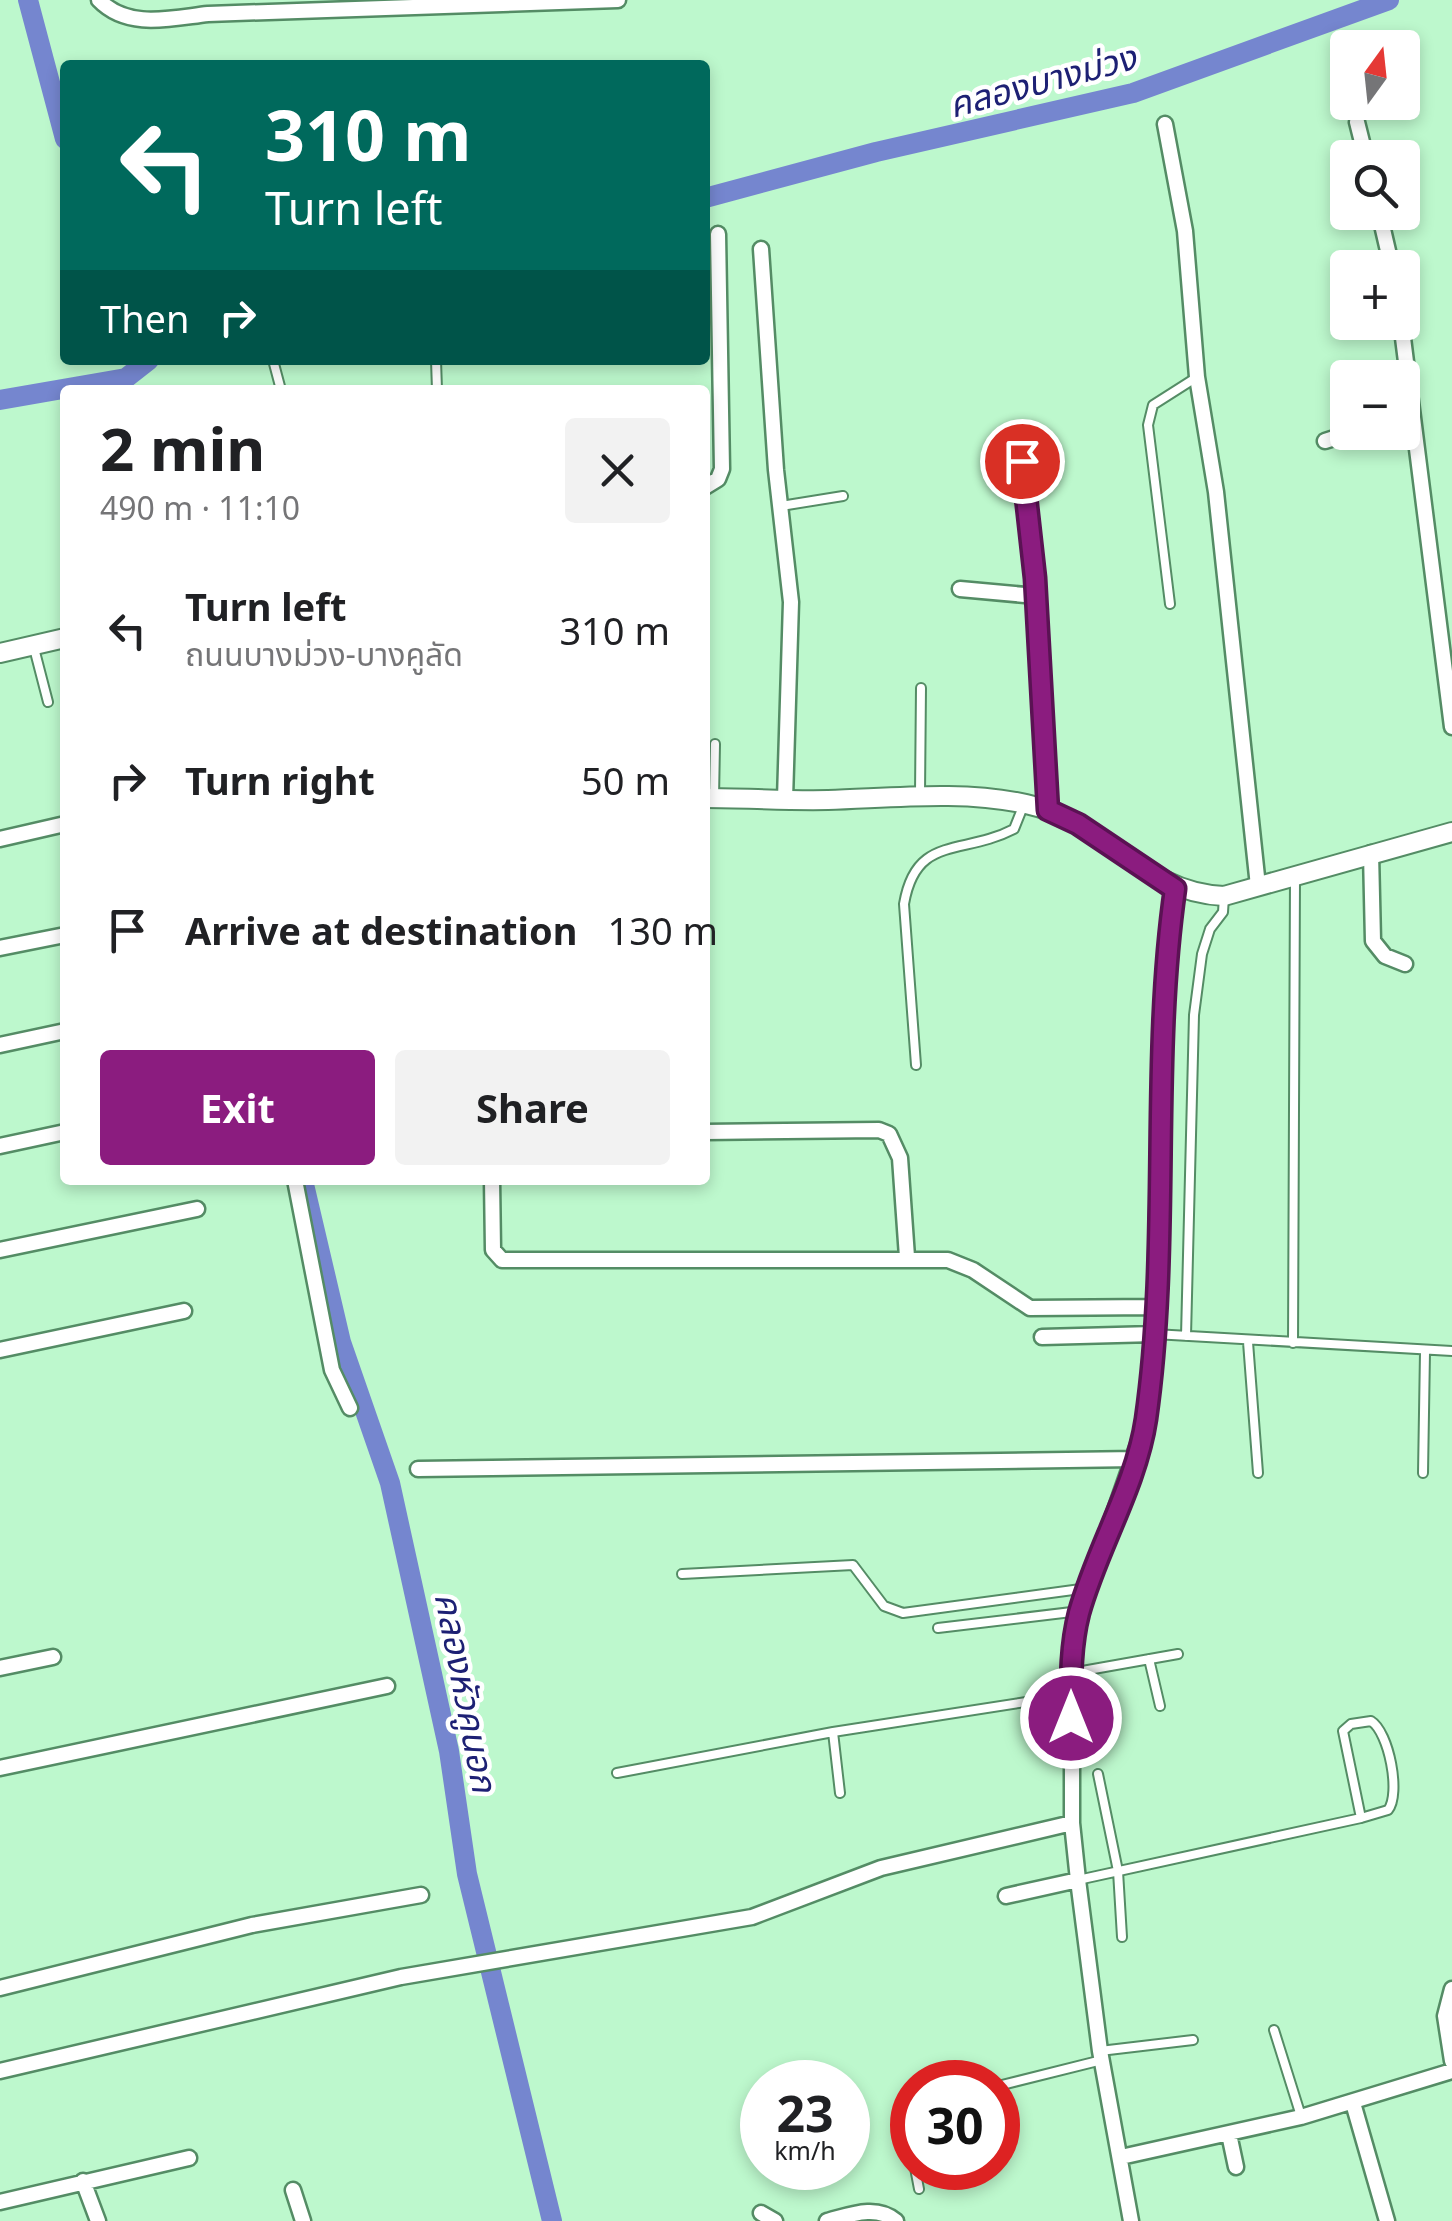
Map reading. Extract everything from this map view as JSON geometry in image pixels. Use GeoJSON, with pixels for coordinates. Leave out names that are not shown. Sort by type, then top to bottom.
{"type":"FeatureCollection","features":[{"type":"Feature","properties":{"kind":"street"},"geometry":{"type":"LineString","coordinates":[[100,0],[125,18],[156,20],[618,0]]}},
{"type":"Feature","properties":{"kind":"street"},"geometry":{"type":"LineString","coordinates":[[1357,122],[1362,140]]}},
{"type":"Feature","properties":{"kind":"street"},"geometry":{"type":"LineString","coordinates":[[1165,124],[1186,231],[1197,377],[1216,492],[1258,886]]}},
{"type":"Feature","properties":{"kind":"street"},"geometry":{"type":"LineString","coordinates":[[710,484],[718,479],[722,468],[718,234]]}},
{"type":"Feature","properties":{"kind":"street"},"geometry":{"type":"LineString","coordinates":[[761,249],[791,602],[785,798]]}},
{"type":"Feature","properties":{"kind":"street"},"geometry":{"type":"LineString","coordinates":[[1325,441],[1330,439]]}},
{"type":"Feature","properties":{"kind":"street"},"geometry":{"type":"LineString","coordinates":[[1414,450],[1452,727]]}},
{"type":"Feature","properties":{"kind":"street"},"geometry":{"type":"LineString","coordinates":[[1022,461],[1036,596],[1048,810]]}},
{"type":"Feature","properties":{"kind":"street"},"geometry":{"type":"LineString","coordinates":[[960,589],[1036,596]]}},
{"type":"Feature","properties":{"kind":"street"},"geometry":{"type":"LineString","coordinates":[[0,652],[60,639]]}},
{"type":"Feature","properties":{"kind":"street"},"geometry":{"type":"LineString","coordinates":[[710,798],[920,797],[1024,803],[1078,824],[1175,889],[1224,896],[1452,832]]}},
{"type":"Feature","properties":{"kind":"street"},"geometry":{"type":"LineString","coordinates":[[0,839],[60,825]]}},
{"type":"Feature","properties":{"kind":"street"},"geometry":{"type":"LineString","coordinates":[[1371,853],[1373,942],[1380,952],[1404,964]]}},
{"type":"Feature","properties":{"kind":"street"},"geometry":{"type":"LineString","coordinates":[[1130,2221],[1078,1880],[1072,1823],[1071,1673],[1080,1612],[1136,1460],[1146,1420],[1154,1334],[1162,1019],[1175,889]]}},
{"type":"Feature","properties":{"kind":"street"},"geometry":{"type":"LineString","coordinates":[[0,948],[60,936]]}},
{"type":"Feature","properties":{"kind":"street"},"geometry":{"type":"LineString","coordinates":[[0,1045],[60,1033]]}},
{"type":"Feature","properties":{"kind":"street"},"geometry":{"type":"LineString","coordinates":[[710,1132],[879,1130],[889,1134],[900,1158],[907,1257]]}},
{"type":"Feature","properties":{"kind":"street"},"geometry":{"type":"LineString","coordinates":[[0,1146],[60,1133]]}},
{"type":"Feature","properties":{"kind":"street"},"geometry":{"type":"LineString","coordinates":[[296,1185],[332,1370],[350,1408]]}},
{"type":"Feature","properties":{"kind":"street"},"geometry":{"type":"LineString","coordinates":[[492,1185],[492,1250],[502,1260],[907,1257],[963,1264],[1030,1308],[1155,1307]]}},
{"type":"Feature","properties":{"kind":"street"},"geometry":{"type":"LineString","coordinates":[[0,1250],[196,1209]]}},
{"type":"Feature","properties":{"kind":"street"},"geometry":{"type":"LineString","coordinates":[[0,1350],[184,1311]]}},
{"type":"Feature","properties":{"kind":"street"},"geometry":{"type":"LineString","coordinates":[[1042,1337],[1154,1334]]}},
{"type":"Feature","properties":{"kind":"street"},"geometry":{"type":"LineString","coordinates":[[418,1469],[1136,1460]]}},
{"type":"Feature","properties":{"kind":"street"},"geometry":{"type":"LineString","coordinates":[[0,1668],[53,1657]]}},
{"type":"Feature","properties":{"kind":"street"},"geometry":{"type":"LineString","coordinates":[[0,1768],[387,1686]]}},
{"type":"Feature","properties":{"kind":"street"},"geometry":{"type":"LineString","coordinates":[[0,2071],[455,1966],[752,1918],[881,1868],[1072,1823]]}},
{"type":"Feature","properties":{"kind":"street"},"geometry":{"type":"LineString","coordinates":[[1006,1896],[1078,1880]]}},
{"type":"Feature","properties":{"kind":"street"},"geometry":{"type":"LineString","coordinates":[[0,1988],[252,1926],[421,1895]]}},
{"type":"Feature","properties":{"kind":"street"},"geometry":{"type":"LineString","coordinates":[[1452,1989],[1444,2016],[1452,2061]]}},
{"type":"Feature","properties":{"kind":"street"},"geometry":{"type":"LineString","coordinates":[[1121,2157],[1302,2117],[1452,2071]]}},
{"type":"Feature","properties":{"kind":"street"},"geometry":{"type":"LineString","coordinates":[[1353,2103],[1387,2221]]}},
{"type":"Feature","properties":{"kind":"street"},"geometry":{"type":"LineString","coordinates":[[1229,2134],[1236,2167]]}},
{"type":"Feature","properties":{"kind":"street"},"geometry":{"type":"LineString","coordinates":[[0,2202],[189,2158]]}},
{"type":"Feature","properties":{"kind":"street"},"geometry":{"type":"LineString","coordinates":[[83,2181],[98,2221]]}},
{"type":"Feature","properties":{"kind":"street"},"geometry":{"type":"LineString","coordinates":[[293,2190],[303,2221]]}},
{"type":"Feature","properties":{"kind":"street"},"geometry":{"type":"LineString","coordinates":[[827,2221],[872,2211],[896,2221]]}},
{"type":"Feature","properties":{"kind":"lane"},"geometry":{"type":"LineString","coordinates":[[1170,604],[1148,425],[1153,406],[1197,377]]}},
{"type":"Feature","properties":{"kind":"lane"},"geometry":{"type":"LineString","coordinates":[[781,506],[843,496]]}},
{"type":"Feature","properties":{"kind":"lane"},"geometry":{"type":"LineString","coordinates":[[34,645],[48,702]]}},
{"type":"Feature","properties":{"kind":"lane"},"geometry":{"type":"LineString","coordinates":[[920,797],[921,688]]}},
{"type":"Feature","properties":{"kind":"lane"},"geometry":{"type":"LineString","coordinates":[[710,798],[715,744]]}},
{"type":"Feature","properties":{"kind":"lane"},"geometry":{"type":"LineString","coordinates":[[916,1064],[904,904],[914,866],[932,854],[986,842],[1014,830],[1024,803]]}},
{"type":"Feature","properties":{"kind":"lane"},"geometry":{"type":"LineString","coordinates":[[1293,1343],[1295,874]]}},
{"type":"Feature","properties":{"kind":"lane"},"geometry":{"type":"LineString","coordinates":[[1186,1336],[1194,1015],[1202,954],[1210,929],[1223,912],[1224,896]]}},
{"type":"Feature","properties":{"kind":"lane"},"geometry":{"type":"LineString","coordinates":[[1154,1334],[1452,1352]]}},
{"type":"Feature","properties":{"kind":"lane"},"geometry":{"type":"LineString","coordinates":[[1248,1342],[1258,1473]]}},
{"type":"Feature","properties":{"kind":"lane"},"geometry":{"type":"LineString","coordinates":[[1422,1473],[1425,1352]]}},
{"type":"Feature","properties":{"kind":"lane"},"geometry":{"type":"LineString","coordinates":[[682,1574],[854,1565],[884,1606],[903,1612],[1088,1588]]}},
{"type":"Feature","properties":{"kind":"lane"},"geometry":{"type":"LineString","coordinates":[[938,1628],[1080,1612]]}},
{"type":"Feature","properties":{"kind":"lane"},"geometry":{"type":"LineString","coordinates":[[1071,1673],[1178,1654]]}},
{"type":"Feature","properties":{"kind":"lane"},"geometry":{"type":"LineString","coordinates":[[1150,1659],[1160,1706]]}},
{"type":"Feature","properties":{"kind":"lane"},"geometry":{"type":"LineString","coordinates":[[618,1773],[833,1732],[1071,1695]]}},
{"type":"Feature","properties":{"kind":"lane"},"geometry":{"type":"LineString","coordinates":[[1078,1880],[1360,1818],[1388,1810],[1394,1801],[1383,1736],[1371,1721],[1351,1724],[1343,1732],[1360,1818]]}},
{"type":"Feature","properties":{"kind":"lane"},"geometry":{"type":"LineString","coordinates":[[833,1732],[840,1792]]}},
{"type":"Feature","properties":{"kind":"lane"},"geometry":{"type":"LineString","coordinates":[[1098,1774],[1118,1871],[1122,1937]]}},
{"type":"Feature","properties":{"kind":"lane"},"geometry":{"type":"LineString","coordinates":[[1274,2030],[1302,2117]]}},
{"type":"Feature","properties":{"kind":"lane"},"geometry":{"type":"LineString","coordinates":[[1020,2080],[1102,2056],[1194,2040]]}},
{"type":"Feature","properties":{"kind":"waterway"},"geometry":{"type":"LineString","coordinates":[[28,0],[60,120]]}},
{"type":"Feature","properties":{"kind":"waterway","name":"คลองบางม่วง"},"geometry":{"type":"LineString","coordinates":[[710,197],[876,152],[1133,93],[1389,0]]}},
{"type":"Feature","properties":{"kind":"waterway","name":"คลองบางม่วง"},"geometry":{"type":"LineString","coordinates":[[126,378],[143,365]]}},
{"type":"Feature","properties":{"kind":"waterway"},"geometry":{"type":"LineString","coordinates":[[86,385],[126,378]]}},
{"type":"Feature","properties":{"kind":"waterway"},"geometry":{"type":"LineString","coordinates":[[0,400],[60,390]]}},
{"type":"Feature","properties":{"kind":"waterway","name":"คลองหัวคูนอก"},"geometry":{"type":"LineString","coordinates":[[304,1185],[341,1342],[390,1483],[449,1751],[467,1874],[552,2221]]}},
{"type":"Feature","properties":{"kind":"route"},"geometry":{"type":"LineString","coordinates":[[1022,461],[1035,578],[1048,810],[1078,824],[1175,889],[1162,1019],[1155,1307],[1146,1420],[1136,1460],[1080,1612],[1072,1653],[1071,1718]]}}]}
